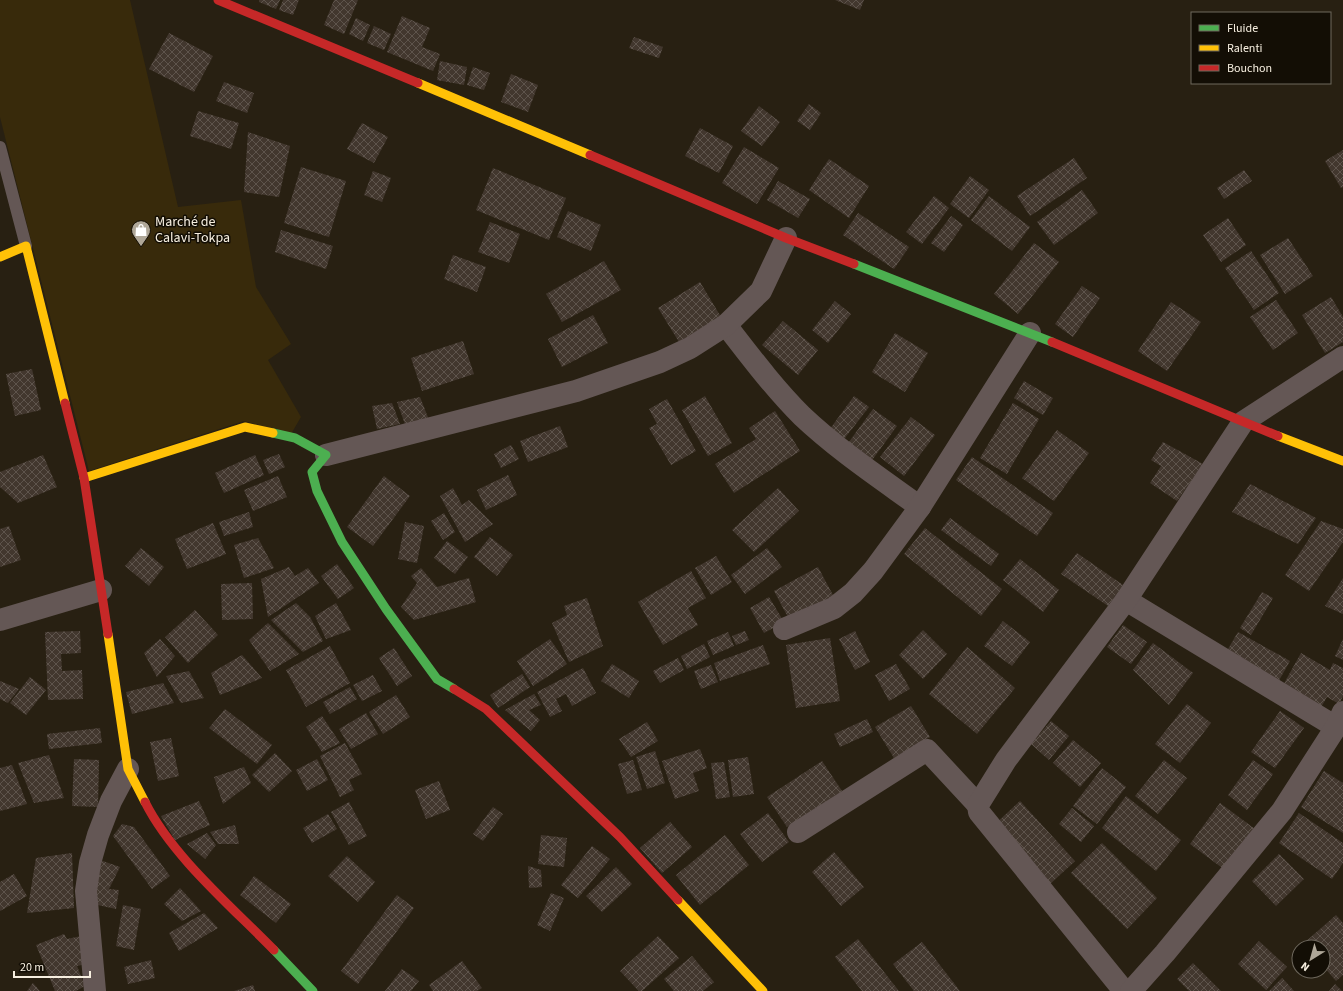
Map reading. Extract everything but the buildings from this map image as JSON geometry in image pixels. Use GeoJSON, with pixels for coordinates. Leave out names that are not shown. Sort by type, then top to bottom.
{"type":"FeatureCollection","features":[{"type":"Feature","properties":{"kind":"street"},"geometry":{"type":"LineString","coordinates":[[218,0],[250,12],[786,238],[1030,333],[1243,422],[1343,460]]}},
{"type":"Feature","properties":{"kind":"street"},"geometry":{"type":"LineString","coordinates":[[763,991],[620,836],[486,709],[437,678],[386,609],[342,542],[317,491],[312,472],[326,455],[576,391],[660,362],[690,348],[726,325],[762,290],[786,238]]}},
{"type":"Feature","properties":{"kind":"street"},"geometry":{"type":"LineString","coordinates":[[0,257],[26,246],[84,478],[128,769],[155,822],[182,856],[313,991]]}},
{"type":"Feature","properties":{"kind":"street"},"geometry":{"type":"LineString","coordinates":[[726,325],[766,376],[804,417],[840,448],[920,507]]}},
{"type":"Feature","properties":{"kind":"street"},"geometry":{"type":"LineString","coordinates":[[784,629],[834,608],[853,594],[873,571],[920,507],[1030,333]]}},
{"type":"Feature","properties":{"kind":"street"},"geometry":{"type":"LineString","coordinates":[[978,805],[1006,760],[1126,600],[1243,422],[1343,357]]}},
{"type":"Feature","properties":{"kind":"street"},"geometry":{"type":"LineString","coordinates":[[84,478],[245,427],[295,438],[326,455]]}},
{"type":"Feature","properties":{"kind":"street"},"geometry":{"type":"LineString","coordinates":[[0,620],[101,590]]}},
{"type":"Feature","properties":{"kind":"street"},"geometry":{"type":"LineString","coordinates":[[1126,600],[1339,720],[1282,811],[1170,948],[1131,991]]}},
{"type":"Feature","properties":{"kind":"street"},"geometry":{"type":"LineString","coordinates":[[798,832],[928,750],[978,805],[980,812],[1124,991]]}},
{"type":"Feature","properties":{"kind":"street"},"geometry":{"type":"LineString","coordinates":[[95,991],[86,891],[90,863],[98,835],[128,769]]}},
{"type":"Feature","properties":{"kind":"lane"},"geometry":{"type":"LineString","coordinates":[[0,147],[26,246]]}},
{"type":"Feature","properties":{"kind":"shaded area","name":"Marché de Calavi-Tokpa"},"geometry":{"type":"Polygon","coordinates":[[[0,0],[130,0],[178,207],[241,200],[256,287],[291,344],[268,360],[301,417],[291,434],[244,421],[89,471],[0,117],[0,0]]]}},
{"type":"Feature","properties":{"kind":"traffic: fast"},"geometry":{"type":"LineString","coordinates":[[854,264],[1052,342]]}},
{"type":"Feature","properties":{"kind":"traffic: fast"},"geometry":{"type":"LineString","coordinates":[[273,433],[295,438],[326,455],[312,472],[317,491],[342,542],[386,609],[437,679],[454,689]]}},
{"type":"Feature","properties":{"kind":"traffic: fast"},"geometry":{"type":"LineString","coordinates":[[274,950],[313,991]]}},
{"type":"Feature","properties":{"kind":"traffic: slow"},"geometry":{"type":"LineString","coordinates":[[418,83],[590,155]]}},
{"type":"Feature","properties":{"kind":"traffic: slow"},"geometry":{"type":"LineString","coordinates":[[0,257],[26,246],[65,403]]}},
{"type":"Feature","properties":{"kind":"traffic: slow"},"geometry":{"type":"LineString","coordinates":[[84,478],[245,427],[273,433]]}},
{"type":"Feature","properties":{"kind":"traffic: slow"},"geometry":{"type":"LineString","coordinates":[[1278,436],[1343,461]]}},
{"type":"Feature","properties":{"kind":"traffic: slow"},"geometry":{"type":"LineString","coordinates":[[108,634],[128,769],[145,802]]}},
{"type":"Feature","properties":{"kind":"traffic: slow"},"geometry":{"type":"LineString","coordinates":[[678,900],[763,991]]}},
{"type":"Feature","properties":{"kind":"traffic: jam"},"geometry":{"type":"LineString","coordinates":[[218,0],[418,83]]}},
{"type":"Feature","properties":{"kind":"traffic: jam"},"geometry":{"type":"LineString","coordinates":[[590,155],[786,238],[854,264]]}},
{"type":"Feature","properties":{"kind":"traffic: jam"},"geometry":{"type":"LineString","coordinates":[[1052,342],[1278,436]]}},
{"type":"Feature","properties":{"kind":"traffic: jam"},"geometry":{"type":"LineString","coordinates":[[65,403],[84,478],[108,634]]}},
{"type":"Feature","properties":{"kind":"traffic: jam"},"geometry":{"type":"LineString","coordinates":[[454,689],[486,709],[620,837],[678,900]]}},
{"type":"Feature","properties":{"kind":"traffic: jam"},"geometry":{"type":"LineString","coordinates":[[145,802],[170,842],[186,861],[274,950]]}},
{"type":"Feature","properties":{"kind":"place","name":"Marché de Calavi-Tokpa"},"geometry":{"type":"Point","coordinates":[141,247]}}]}
